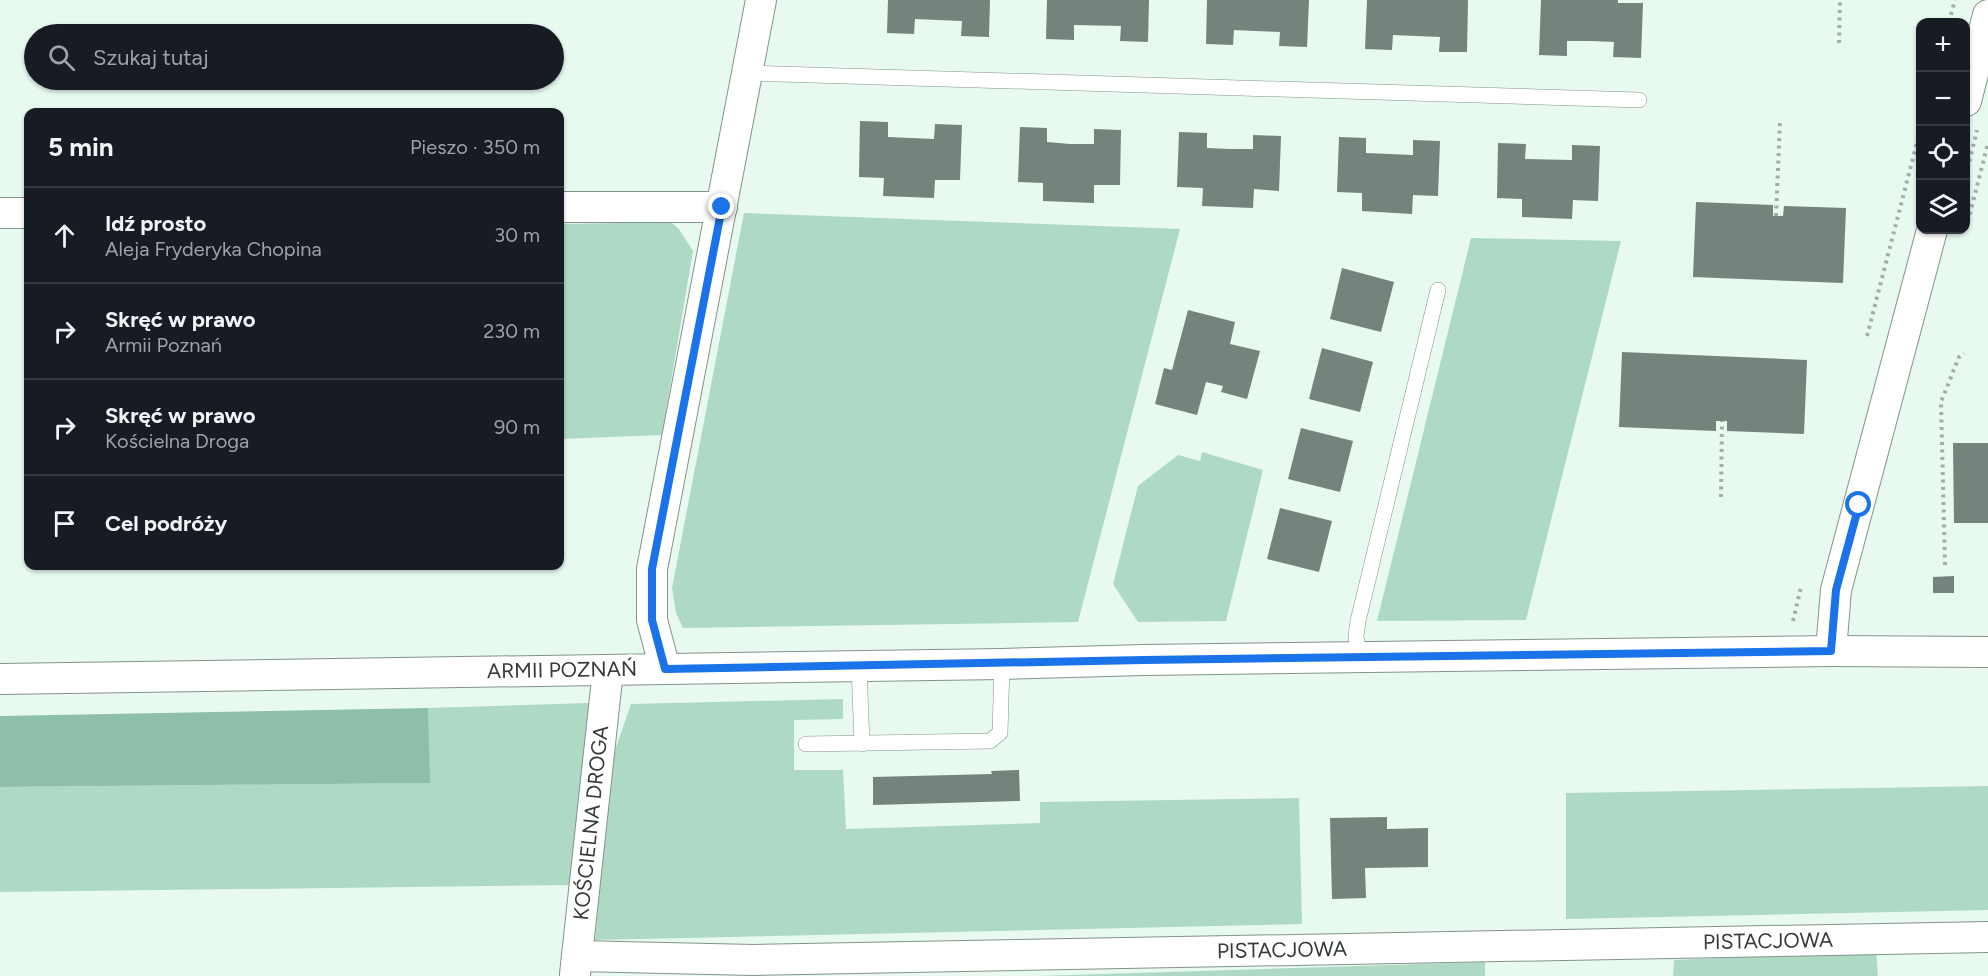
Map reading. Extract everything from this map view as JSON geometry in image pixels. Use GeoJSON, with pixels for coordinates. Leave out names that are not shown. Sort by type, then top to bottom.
{"type":"FeatureCollection","features":[{"type":"Feature","properties":{"kind":"street"},"geometry":{"type":"LineString","coordinates":[[665,669],[652,620],[652,569],[761,0]]}},
{"type":"Feature","properties":{"kind":"street"},"geometry":{"type":"LineString","coordinates":[[1970,82],[1988,15]]}},
{"type":"Feature","properties":{"kind":"street"},"geometry":{"type":"LineString","coordinates":[[564,207],[722,207]]}},
{"type":"Feature","properties":{"kind":"street"},"geometry":{"type":"LineString","coordinates":[[0,213],[24,213]]}},
{"type":"Feature","properties":{"kind":"street"},"geometry":{"type":"LineString","coordinates":[[1831,651],[1836,590],[1931,234]]}},
{"type":"Feature","properties":{"kind":"street","name":"ARMII POZNAŃ"},"geometry":{"type":"LineString","coordinates":[[0,679],[1359,657],[1831,651],[1988,652]]}},
{"type":"Feature","properties":{"kind":"street","name":"KOŚCIELNA DROGA"},"geometry":{"type":"LineString","coordinates":[[576,966],[608,670]]}},
{"type":"Feature","properties":{"kind":"street","name":"PISTACJOWA"},"geometry":{"type":"LineString","coordinates":[[576,966],[766,960],[1988,937]]}},
{"type":"Feature","properties":{"kind":"lane"},"geometry":{"type":"LineString","coordinates":[[748,72],[1639,99]]}},
{"type":"Feature","properties":{"kind":"lane"},"geometry":{"type":"LineString","coordinates":[[1359,657],[1356,636],[1358,621],[1438,290]]}},
{"type":"Feature","properties":{"kind":"lane"},"geometry":{"type":"LineString","coordinates":[[806,744],[990,741],[1000,733],[1002,664]]}},
{"type":"Feature","properties":{"kind":"lane"},"geometry":{"type":"LineString","coordinates":[[860,666],[862,744]]}},
{"type":"Feature","properties":{"kind":"path"},"geometry":{"type":"LineString","coordinates":[[1839,43],[1840,0]]}},
{"type":"Feature","properties":{"kind":"path"},"geometry":{"type":"LineString","coordinates":[[1950,18],[1954,0]]}},
{"type":"Feature","properties":{"kind":"path"},"geometry":{"type":"LineString","coordinates":[[1776,216],[1780,120]]}},
{"type":"Feature","properties":{"kind":"path"},"geometry":{"type":"LineString","coordinates":[[1866,339],[1916,146]]}},
{"type":"Feature","properties":{"kind":"path"},"geometry":{"type":"LineString","coordinates":[[1946,565],[1941,402],[1959,357],[1964,353]]}},
{"type":"Feature","properties":{"kind":"path"},"geometry":{"type":"LineString","coordinates":[[1721,497],[1722,421]]}},
{"type":"Feature","properties":{"kind":"path"},"geometry":{"type":"LineString","coordinates":[[1763,653],[1790,632],[1803,581]]}},
{"type":"Feature","properties":{"kind":"green space"},"geometry":{"type":"Polygon","coordinates":[[[744,213],[1180,229],[1078,622],[683,628],[676,613],[672,588],[744,213]]]}},
{"type":"Feature","properties":{"kind":"green space"},"geometry":{"type":"Polygon","coordinates":[[[671,222],[679,229],[693,251],[662,435],[564,439],[564,224],[671,222]]]}},
{"type":"Feature","properties":{"kind":"green space"},"geometry":{"type":"Polygon","coordinates":[[[1471,238],[1621,241],[1526,620],[1377,621],[1471,238]]]}},
{"type":"Feature","properties":{"kind":"green space"},"geometry":{"type":"Polygon","coordinates":[[[1202,452],[1263,470],[1226,621],[1138,622],[1113,584],[1138,486],[1178,455],[1200,461],[1202,452]]]}},
{"type":"Feature","properties":{"kind":"green space"},"geometry":{"type":"Polygon","coordinates":[[[843,699],[843,719],[794,720],[794,770],[843,770],[846,829],[1040,823],[1040,802],[1299,798],[1302,924],[595,940],[613,756],[631,704],[843,699]]]}},
{"type":"Feature","properties":{"kind":"green space"},"geometry":{"type":"Polygon","coordinates":[[[589,703],[571,885],[0,892],[0,787],[429,783],[428,708],[589,703]]]}},
{"type":"Feature","properties":{"kind":"green space"},"geometry":{"type":"Polygon","coordinates":[[[428,708],[430,783],[0,787],[0,716],[428,708]]]}},
{"type":"Feature","properties":{"kind":"green space"},"geometry":{"type":"Polygon","coordinates":[[[1988,786],[1988,910],[1566,919],[1566,793],[1988,786]]]}},
{"type":"Feature","properties":{"kind":"green space"},"geometry":{"type":"Polygon","coordinates":[[[1876,951],[1878,976],[1673,976],[1674,960],[1876,951]]]}},
{"type":"Feature","properties":{"kind":"green space"},"geometry":{"type":"Polygon","coordinates":[[[1485,962],[1485,976],[1037,976],[1485,962]]]}},
{"type":"Feature","properties":{"kind":"building"},"geometry":{"type":"Polygon","coordinates":[[[888,0],[990,0],[989,37],[961,36],[962,21],[915,19],[914,34],[887,33],[888,0]]]}},
{"type":"Feature","properties":{"kind":"building"},"geometry":{"type":"Polygon","coordinates":[[[1047,0],[1149,0],[1148,42],[1120,41],[1121,26],[1074,25],[1074,40],[1046,39],[1047,0]]]}},
{"type":"Feature","properties":{"kind":"building"},"geometry":{"type":"Polygon","coordinates":[[[1207,0],[1309,0],[1307,47],[1279,46],[1280,32],[1234,30],[1233,45],[1206,44],[1207,0]]]}},
{"type":"Feature","properties":{"kind":"building"},"geometry":{"type":"Polygon","coordinates":[[[1367,0],[1468,0],[1467,52],[1439,52],[1440,37],[1393,35],[1392,50],[1365,49],[1367,0]]]}},
{"type":"Feature","properties":{"kind":"building"},"geometry":{"type":"Polygon","coordinates":[[[1541,0],[1618,0],[1618,3],[1643,3],[1641,58],[1613,57],[1614,42],[1591,41],[1567,41],[1567,56],[1539,55],[1541,0]]]}},
{"type":"Feature","properties":{"kind":"building"},"geometry":{"type":"Polygon","coordinates":[[[860,121],[888,122],[888,137],[934,139],[935,124],[962,125],[960,180],[935,180],[934,198],[883,196],[884,178],[859,177],[860,121]]]}},
{"type":"Feature","properties":{"kind":"building"},"geometry":{"type":"Polygon","coordinates":[[[1020,127],[1047,128],[1047,142],[1070,144],[1094,144],[1094,129],[1121,130],[1120,185],[1094,185],[1094,203],[1043,201],[1043,183],[1018,182],[1020,127]]]}},
{"type":"Feature","properties":{"kind":"building"},"geometry":{"type":"Polygon","coordinates":[[[1179,132],[1207,133],[1207,148],[1230,149],[1253,149],[1253,135],[1281,136],[1279,191],[1254,189],[1253,208],[1202,206],[1203,188],[1177,187],[1179,132]]]}},
{"type":"Feature","properties":{"kind":"building"},"geometry":{"type":"Polygon","coordinates":[[[1339,137],[1366,138],[1366,153],[1413,155],[1413,140],[1440,141],[1438,196],[1413,195],[1412,214],[1362,211],[1362,193],[1337,192],[1339,137]]]}},
{"type":"Feature","properties":{"kind":"building"},"geometry":{"type":"Polygon","coordinates":[[[1498,143],[1526,144],[1525,159],[1572,160],[1572,145],[1600,146],[1598,201],[1573,200],[1572,219],[1522,217],[1522,199],[1497,198],[1498,143]]]}},
{"type":"Feature","properties":{"kind":"building"},"geometry":{"type":"Polygon","coordinates":[[[1696,202],[1773,205],[1773,216],[1783,216],[1784,206],[1846,208],[1843,283],[1693,277],[1696,202]]]}},
{"type":"Feature","properties":{"kind":"building"},"geometry":{"type":"Polygon","coordinates":[[[1342,268],[1394,282],[1381,332],[1330,319],[1342,268]]]}},
{"type":"Feature","properties":{"kind":"building"},"geometry":{"type":"Polygon","coordinates":[[[1188,310],[1235,322],[1230,344],[1260,351],[1247,399],[1221,392],[1223,386],[1206,382],[1197,415],[1155,404],[1164,368],[1172,370],[1188,310]]]}},
{"type":"Feature","properties":{"kind":"building"},"geometry":{"type":"Polygon","coordinates":[[[1322,348],[1373,362],[1360,412],[1309,399],[1322,348]]]}},
{"type":"Feature","properties":{"kind":"building"},"geometry":{"type":"Polygon","coordinates":[[[1622,352],[1807,360],[1804,434],[1727,431],[1727,421],[1716,421],[1716,431],[1619,427],[1622,352]]]}},
{"type":"Feature","properties":{"kind":"building"},"geometry":{"type":"Polygon","coordinates":[[[1301,428],[1353,441],[1340,492],[1288,479],[1301,428]]]}},
{"type":"Feature","properties":{"kind":"building"},"geometry":{"type":"Polygon","coordinates":[[[1953,443],[1988,443],[1988,523],[1954,523],[1953,443]]]}},
{"type":"Feature","properties":{"kind":"building"},"geometry":{"type":"Polygon","coordinates":[[[1280,508],[1332,521],[1319,572],[1267,559],[1280,508]]]}},
{"type":"Feature","properties":{"kind":"building"},"geometry":{"type":"Polygon","coordinates":[[[1954,576],[1954,593],[1933,593],[1933,577],[1954,576]]]}},
{"type":"Feature","properties":{"kind":"building"},"geometry":{"type":"Polygon","coordinates":[[[1019,770],[1020,801],[873,805],[873,777],[992,774],[991,771],[1019,770]]]}},
{"type":"Feature","properties":{"kind":"building"},"geometry":{"type":"Polygon","coordinates":[[[1387,817],[1387,829],[1428,828],[1428,867],[1365,868],[1366,898],[1332,899],[1330,818],[1387,817]]]}},
{"type":"Feature","properties":{"kind":"route"},"geometry":{"type":"LineString","coordinates":[[722,207],[652,569],[652,620],[665,669],[1831,651],[1836,590],[1859,505]]}}]}
